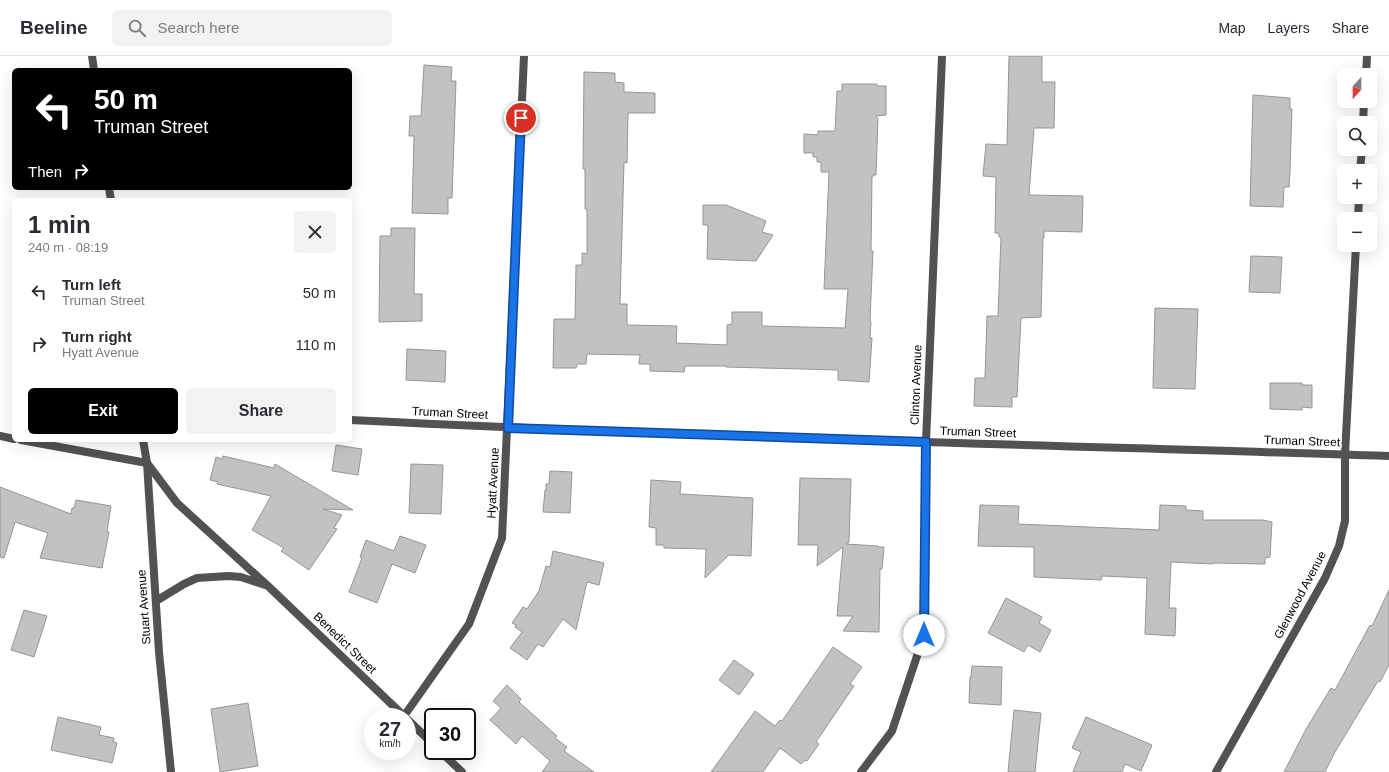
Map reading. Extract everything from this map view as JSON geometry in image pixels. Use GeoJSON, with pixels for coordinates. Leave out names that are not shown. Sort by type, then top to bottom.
{"type":"FeatureCollection","features":[{"type":"Feature","properties":{"kind":"street"},"geometry":{"type":"LineString","coordinates":[[92,56],[94,68]]}},
{"type":"Feature","properties":{"kind":"street","name":"Hyatt Avenue"},"geometry":{"type":"LineString","coordinates":[[411,708],[469,624],[502,538],[524,56]]}},
{"type":"Feature","properties":{"kind":"street","name":"Clinton Avenue"},"geometry":{"type":"LineString","coordinates":[[861,772],[892,732],[924,635],[926,442],[942,56]]}},
{"type":"Feature","properties":{"kind":"street"},"geometry":{"type":"LineString","coordinates":[[1366,68],[1367,56]]}},
{"type":"Feature","properties":{"kind":"street","name":"Glenwood Avenue"},"geometry":{"type":"LineString","coordinates":[[1216,772],[1325,578],[1339,546],[1345,521],[1345,454],[1356,252]]}},
{"type":"Feature","properties":{"kind":"street","name":"Truman Street"},"geometry":{"type":"LineString","coordinates":[[352,420],[508,428],[1389,456]]}},
{"type":"Feature","properties":{"kind":"street"},"geometry":{"type":"LineString","coordinates":[[0,436],[12,439]]}},
{"type":"Feature","properties":{"kind":"street"},"geometry":{"type":"LineString","coordinates":[[32,442],[147,463]]}},
{"type":"Feature","properties":{"kind":"street","name":"Stuart Avenue"},"geometry":{"type":"LineString","coordinates":[[143,442],[147,463],[159,652],[171,772]]}},
{"type":"Feature","properties":{"kind":"street","name":"Benedict Street"},"geometry":{"type":"LineString","coordinates":[[147,463],[177,503],[268,586],[396,708]]}},
{"type":"Feature","properties":{"kind":"street","name":"Benedict Street"},"geometry":{"type":"LineString","coordinates":[[156,601],[184,584],[202,578],[228,576],[241,577],[268,586]]}},
{"type":"Feature","properties":{"kind":"street","name":"Benedict Street"},"geometry":{"type":"LineString","coordinates":[[416,728],[424,735]]}},
{"type":"Feature","properties":{"kind":"street"},"geometry":{"type":"LineString","coordinates":[[449,760],[462,772]]}},
{"type":"Feature","properties":{"kind":"building"},"geometry":{"type":"Polygon","coordinates":[[[1009,56],[1042,56],[1042,82],[1055,82],[1054,128],[1034,128],[1029,195],[1083,196],[1082,232],[1044,231],[1041,317],[1021,318],[1017,397],[1012,397],[1012,407],[974,406],[975,378],[985,378],[987,316],[998,316],[1001,237],[999,237],[999,233],[995,233],[996,177],[983,176],[986,144],[1007,145],[1009,56]]]}},
{"type":"Feature","properties":{"kind":"building"},"geometry":{"type":"Polygon","coordinates":[[[424,65],[452,67],[451,81],[456,81],[452,198],[448,198],[448,214],[412,213],[414,136],[409,136],[410,116],[421,116],[424,65]]]}},
{"type":"Feature","properties":{"kind":"building"},"geometry":{"type":"Polygon","coordinates":[[[584,72],[615,73],[615,82],[624,83],[624,92],[655,93],[655,113],[628,113],[627,163],[624,162],[620,304],[627,304],[627,325],[677,326],[676,343],[727,345],[727,325],[732,324],[732,312],[762,312],[762,326],[845,328],[848,289],[824,289],[829,172],[821,172],[821,162],[817,162],[817,157],[813,157],[813,153],[804,153],[804,134],[818,135],[818,131],[835,131],[837,91],[842,91],[842,84],[877,84],[877,86],[886,86],[886,115],[876,116],[878,119],[876,175],[874,174],[874,176],[872,176],[871,251],[873,251],[870,338],[872,338],[869,382],[838,380],[838,370],[685,366],[684,372],[650,371],[650,364],[639,364],[640,355],[587,354],[586,364],[577,364],[576,368],[553,368],[554,319],[575,319],[576,265],[582,265],[582,253],[587,254],[587,209],[585,209],[585,169],[583,169],[584,72]]]}},
{"type":"Feature","properties":{"kind":"building"},"geometry":{"type":"Polygon","coordinates":[[[1253,95],[1290,98],[1290,109],[1292,109],[1289,187],[1284,187],[1283,207],[1250,206],[1253,95]]]}},
{"type":"Feature","properties":{"kind":"building"},"geometry":{"type":"Polygon","coordinates":[[[703,205],[726,205],[766,221],[762,232],[773,235],[756,261],[707,259],[708,225],[703,225],[703,205]]]}},
{"type":"Feature","properties":{"kind":"building"},"geometry":{"type":"Polygon","coordinates":[[[391,228],[415,228],[414,294],[422,294],[422,321],[379,322],[380,236],[391,236],[391,228]]]}},
{"type":"Feature","properties":{"kind":"building"},"geometry":{"type":"Polygon","coordinates":[[[1251,256],[1282,257],[1280,293],[1249,292],[1251,256]]]}},
{"type":"Feature","properties":{"kind":"building"},"geometry":{"type":"Polygon","coordinates":[[[1155,308],[1198,309],[1195,389],[1153,388],[1155,308]]]}},
{"type":"Feature","properties":{"kind":"building"},"geometry":{"type":"Polygon","coordinates":[[[407,349],[446,351],[445,382],[406,380],[407,349]]]}},
{"type":"Feature","properties":{"kind":"building"},"geometry":{"type":"Polygon","coordinates":[[[1270,383],[1302,383],[1302,385],[1312,385],[1312,408],[1302,407],[1302,410],[1270,409],[1270,383]]]}},
{"type":"Feature","properties":{"kind":"building"},"geometry":{"type":"Polygon","coordinates":[[[336,445],[362,449],[358,475],[332,471],[336,445]]]}},
{"type":"Feature","properties":{"kind":"building"},"geometry":{"type":"Polygon","coordinates":[[[223,456],[274,468],[275,464],[353,510],[323,509],[342,515],[334,528],[337,529],[309,570],[281,551],[284,548],[252,530],[271,496],[217,484],[218,482],[210,480],[216,457],[222,459],[223,456]]]}},
{"type":"Feature","properties":{"kind":"building"},"geometry":{"type":"Polygon","coordinates":[[[411,464],[443,465],[441,514],[409,513],[411,464]]]}},
{"type":"Feature","properties":{"kind":"building"},"geometry":{"type":"Polygon","coordinates":[[[550,471],[572,472],[570,513],[543,512],[546,484],[549,484],[550,471]]]}},
{"type":"Feature","properties":{"kind":"building"},"geometry":{"type":"Polygon","coordinates":[[[800,478],[851,479],[849,542],[846,544],[884,547],[882,569],[880,569],[879,632],[843,631],[853,616],[837,616],[843,547],[817,566],[818,545],[798,545],[800,478]]]}},
{"type":"Feature","properties":{"kind":"building"},"geometry":{"type":"Polygon","coordinates":[[[651,480],[681,482],[680,494],[753,498],[751,556],[729,555],[705,578],[706,549],[664,548],[664,545],[656,545],[656,528],[649,527],[651,480]]]}},
{"type":"Feature","properties":{"kind":"building"},"geometry":{"type":"Polygon","coordinates":[[[0,487],[71,514],[76,500],[111,506],[107,532],[109,532],[102,568],[40,558],[48,533],[15,522],[4,558],[0,557],[0,487]]]}},
{"type":"Feature","properties":{"kind":"building"},"geometry":{"type":"Polygon","coordinates":[[[980,505],[1019,506],[1018,524],[1159,530],[1160,505],[1186,506],[1186,510],[1203,511],[1203,520],[1263,520],[1272,522],[1270,557],[1265,558],[1265,564],[1171,562],[1169,608],[1176,608],[1175,636],[1145,634],[1147,578],[1102,576],[1101,580],[1034,577],[1034,547],[978,546],[980,505]]]}},
{"type":"Feature","properties":{"kind":"building"},"geometry":{"type":"Polygon","coordinates":[[[400,536],[426,545],[415,573],[392,564],[377,603],[349,592],[362,558],[360,557],[366,540],[394,551],[400,536]]]}},
{"type":"Feature","properties":{"kind":"building"},"geometry":{"type":"Polygon","coordinates":[[[553,551],[604,563],[599,585],[587,582],[576,630],[563,619],[543,647],[538,644],[527,660],[510,648],[522,632],[512,623],[523,607],[527,609],[539,591],[546,566],[550,567],[553,551]]]}},
{"type":"Feature","properties":{"kind":"building"},"geometry":{"type":"Polygon","coordinates":[[[1389,590],[1389,665],[1380,682],[1378,681],[1335,752],[1325,772],[1284,772],[1306,729],[1331,688],[1335,690],[1370,625],[1372,626],[1389,590]]]}},
{"type":"Feature","properties":{"kind":"building"},"geometry":{"type":"Polygon","coordinates":[[[1006,598],[1042,617],[1039,623],[1051,630],[1040,652],[1028,645],[1024,652],[988,633],[1006,598]]]}},
{"type":"Feature","properties":{"kind":"building"},"geometry":{"type":"Polygon","coordinates":[[[24,610],[47,616],[34,657],[11,650],[24,610]]]}},
{"type":"Feature","properties":{"kind":"building"},"geometry":{"type":"Polygon","coordinates":[[[833,647],[862,667],[850,684],[854,686],[816,742],[819,744],[807,761],[805,760],[801,764],[780,748],[763,772],[711,772],[755,711],[775,726],[780,720],[782,721],[833,647]]]}},
{"type":"Feature","properties":{"kind":"building"},"geometry":{"type":"Polygon","coordinates":[[[734,660],[754,674],[739,695],[719,680],[734,660]]]}},
{"type":"Feature","properties":{"kind":"building"},"geometry":{"type":"Polygon","coordinates":[[[972,666],[1002,667],[1001,705],[969,703],[972,666]]]}},
{"type":"Feature","properties":{"kind":"building"},"geometry":{"type":"Polygon","coordinates":[[[507,685],[521,699],[519,702],[557,736],[555,738],[567,747],[564,751],[594,772],[542,772],[550,761],[522,736],[516,744],[490,720],[501,708],[493,701],[507,685]]]}},
{"type":"Feature","properties":{"kind":"building"},"geometry":{"type":"Polygon","coordinates":[[[248,703],[258,766],[220,772],[211,709],[248,703]]]}},
{"type":"Feature","properties":{"kind":"building"},"geometry":{"type":"Polygon","coordinates":[[[1014,710],[1041,713],[1035,772],[1008,772],[1014,710]]]}},
{"type":"Feature","properties":{"kind":"building"},"geometry":{"type":"Polygon","coordinates":[[[58,717],[101,727],[99,735],[114,738],[113,742],[117,743],[112,763],[51,750],[58,717]]]}},
{"type":"Feature","properties":{"kind":"building"},"geometry":{"type":"Polygon","coordinates":[[[1086,717],[1152,745],[1141,771],[1125,764],[1122,772],[1073,772],[1081,752],[1072,748],[1086,717]]]}},
{"type":"Feature","properties":{"kind":"route"},"geometry":{"type":"LineString","coordinates":[[521,118],[508,428],[926,442],[924,635]]}}]}
